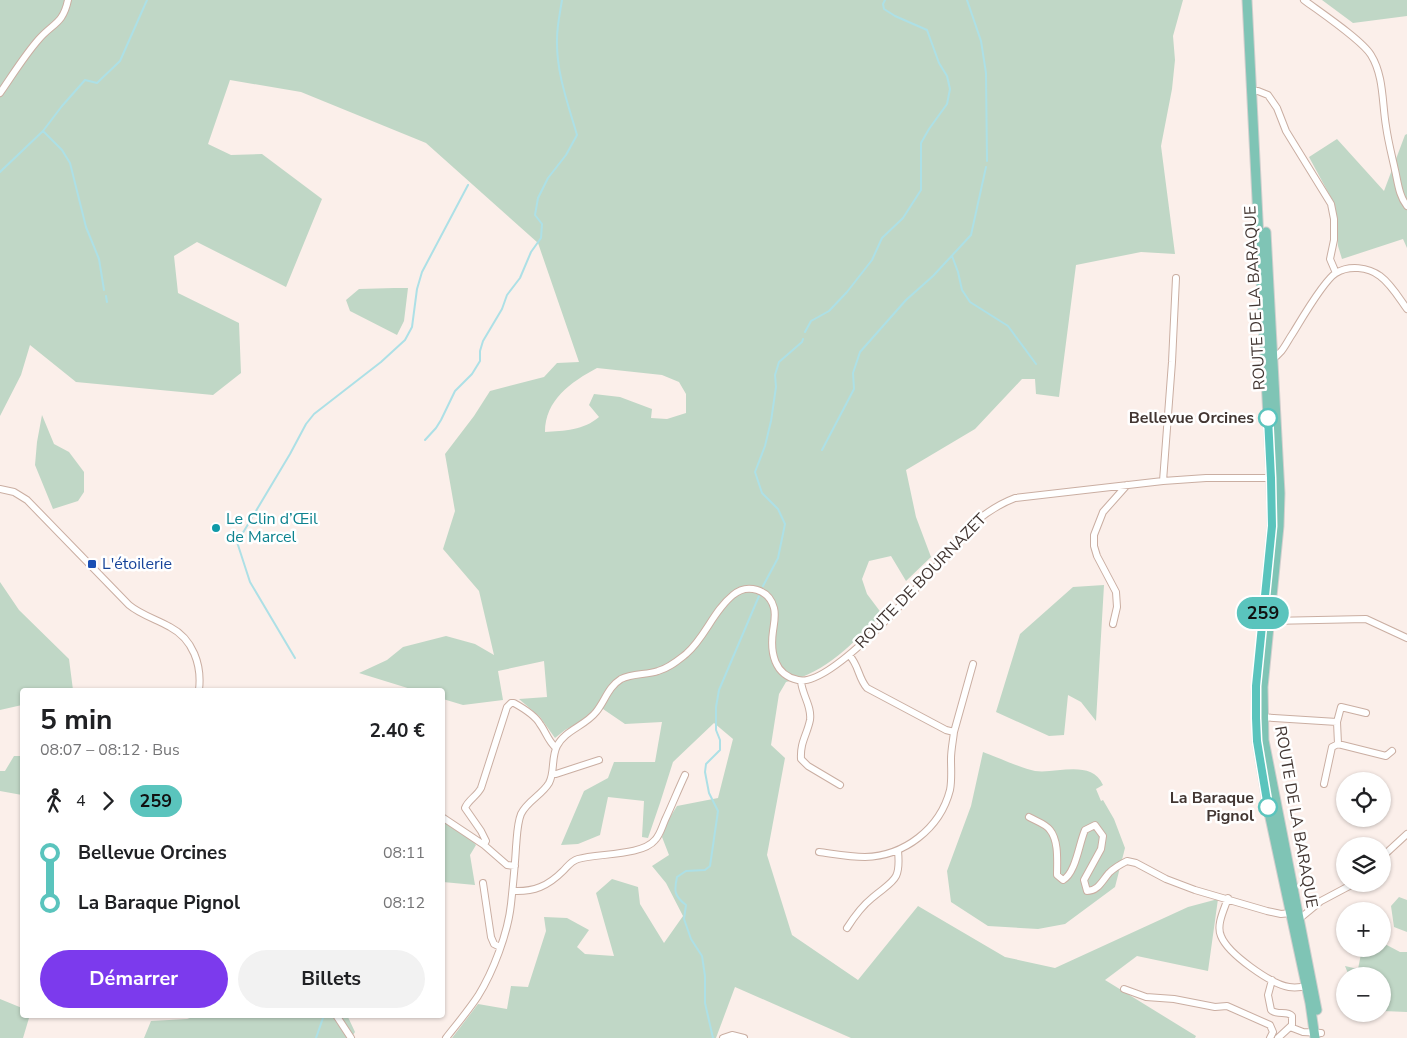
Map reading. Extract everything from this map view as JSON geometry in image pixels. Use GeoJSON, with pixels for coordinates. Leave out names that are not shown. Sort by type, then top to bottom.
{"type":"FeatureCollection","features":[{"type":"Feature","properties":{"kind":"main road","name":"ROUTE DE LA BARAQUE"},"geometry":{"type":"LineString","coordinates":[[1247,0],[1255,91]]}},
{"type":"Feature","properties":{"kind":"main road","name":"ROUTE DE LA BARAQUE"},"geometry":{"type":"LineString","coordinates":[[1253,0],[1255,91],[1275,479],[1266,621],[1256,686],[1267,762],[1300,918],[1309,986]]}},
{"type":"Feature","properties":{"kind":"main road","name":"ROUTE DE LA BARAQUE"},"geometry":{"type":"LineString","coordinates":[[1259,717],[1257,741],[1268,808],[1300,956],[1305,964],[1318,1035]]}},
{"type":"Feature","properties":{"kind":"street"},"geometry":{"type":"LineString","coordinates":[[0,94],[39,38],[58,23],[64,13],[68,0]]}},
{"type":"Feature","properties":{"kind":"street"},"geometry":{"type":"LineString","coordinates":[[1304,0],[1350,35],[1370,53],[1377,66],[1386,126],[1399,190],[1402,200],[1407,206]]}},
{"type":"Feature","properties":{"kind":"street"},"geometry":{"type":"LineString","coordinates":[[1255,91],[1268,95],[1277,108],[1286,131],[1331,204],[1334,219],[1334,240],[1330,260],[1336,273]]}},
{"type":"Feature","properties":{"kind":"street"},"geometry":{"type":"LineString","coordinates":[[1269,360],[1283,351],[1313,301],[1336,273],[1358,268],[1369,269],[1390,285],[1407,309]]}},
{"type":"Feature","properties":{"kind":"street"},"geometry":{"type":"LineString","coordinates":[[1162,481],[1172,362],[1176,278]]}},
{"type":"Feature","properties":{"kind":"street","name":"ROUTE DE BOURNAZET"},"geometry":{"type":"LineString","coordinates":[[801,681],[816,678],[849,655],[883,624],[974,523],[1002,502],[1015,498],[1162,481],[1206,478],[1275,479]]}},
{"type":"Feature","properties":{"kind":"street"},"geometry":{"type":"LineString","coordinates":[[1113,624],[1117,607],[1116,592],[1097,556],[1094,546],[1094,534],[1103,512],[1127,486]]}},
{"type":"Feature","properties":{"kind":"street"},"geometry":{"type":"LineString","coordinates":[[0,488],[14,492],[27,500],[129,605],[138,612],[170,627],[185,639],[198,660],[199,688]]}},
{"type":"Feature","properties":{"kind":"street"},"geometry":{"type":"LineString","coordinates":[[446,1038],[477,998],[489,977],[510,915],[521,815],[548,784],[552,773],[556,748],[566,735],[596,712],[611,686],[624,678],[657,672],[669,667],[687,653],[700,640],[733,594],[743,589],[752,588],[759,590],[766,594],[775,610],[772,654],[782,673],[790,678],[801,681],[801,689],[810,710],[810,720],[800,748],[801,759],[808,766],[840,785]]}},
{"type":"Feature","properties":{"kind":"street"},"geometry":{"type":"LineString","coordinates":[[1266,621],[1366,619],[1407,638]]}},
{"type":"Feature","properties":{"kind":"street"},"geometry":{"type":"LineString","coordinates":[[849,655],[856,661],[863,683],[867,688],[946,730],[954,732]]}},
{"type":"Feature","properties":{"kind":"street"},"geometry":{"type":"LineString","coordinates":[[818,852],[866,857],[898,851],[909,845],[926,831],[937,818],[945,804],[952,778],[951,759],[954,732],[973,664]]}},
{"type":"Feature","properties":{"kind":"street"},"geometry":{"type":"LineString","coordinates":[[484,845],[486,841],[481,831],[465,808],[467,803],[478,794],[485,779],[506,707],[511,703],[520,706],[535,718],[556,748]]}},
{"type":"Feature","properties":{"kind":"street"},"geometry":{"type":"LineString","coordinates":[[1338,744],[1337,722],[1342,708],[1366,713]]}},
{"type":"Feature","properties":{"kind":"street"},"geometry":{"type":"LineString","coordinates":[[1259,717],[1337,722]]}},
{"type":"Feature","properties":{"kind":"street"},"geometry":{"type":"LineString","coordinates":[[1324,784],[1332,747],[1338,744],[1386,756],[1392,751]]}},
{"type":"Feature","properties":{"kind":"street"},"geometry":{"type":"LineString","coordinates":[[552,773],[556,774],[600,760]]}},
{"type":"Feature","properties":{"kind":"street"},"geometry":{"type":"LineString","coordinates":[[512,891],[541,888],[553,881],[571,862],[576,860],[598,855],[625,853],[650,845],[658,835],[685,775]]}},
{"type":"Feature","properties":{"kind":"street"},"geometry":{"type":"LineString","coordinates":[[1029,817],[1052,831],[1057,875],[1063,880],[1068,878],[1076,860],[1080,840],[1085,830],[1095,825],[1099,829],[1103,836],[1101,849],[1084,880],[1087,891],[1092,891],[1099,886],[1110,872],[1127,861],[1136,862],[1166,878],[1195,890],[1228,898],[1267,911],[1281,914],[1291,913]]}},
{"type":"Feature","properties":{"kind":"street"},"geometry":{"type":"LineString","coordinates":[[445,819],[484,845],[507,865],[514,866]]}},
{"type":"Feature","properties":{"kind":"street"},"geometry":{"type":"LineString","coordinates":[[1391,849],[1407,834]]}},
{"type":"Feature","properties":{"kind":"street"},"geometry":{"type":"LineString","coordinates":[[847,928],[865,904],[893,881],[898,872],[898,851]]}},
{"type":"Feature","properties":{"kind":"street"},"geometry":{"type":"LineString","coordinates":[[483,882],[491,937],[494,944],[500,947]]}},
{"type":"Feature","properties":{"kind":"street"},"geometry":{"type":"LineString","coordinates":[[1293,926],[1321,901],[1338,892]]}},
{"type":"Feature","properties":{"kind":"street"},"geometry":{"type":"LineString","coordinates":[[1228,898],[1221,920],[1221,938],[1250,968],[1290,987],[1309,986]]}},
{"type":"Feature","properties":{"kind":"street"},"geometry":{"type":"LineString","coordinates":[[1272,980],[1268,995],[1270,1008],[1274,1013],[1292,1014],[1290,1027],[1278,1038]]}},
{"type":"Feature","properties":{"kind":"street"},"geometry":{"type":"LineString","coordinates":[[1124,989],[1146,997],[1174,999],[1215,1008],[1227,1006],[1270,1025],[1273,1032],[1270,1038]]}},
{"type":"Feature","properties":{"kind":"street"},"geometry":{"type":"LineString","coordinates":[[338,1018],[351,1038]]}},
{"type":"Feature","properties":{"kind":"street"},"geometry":{"type":"LineString","coordinates":[[1290,1027],[1318,1035]]}},
{"type":"Feature","properties":{"kind":"street"},"geometry":{"type":"LineString","coordinates":[[723,1038],[732,1035],[744,1038]]}},
{"type":"Feature","properties":{"kind":"green space"},"geometry":{"type":"Polygon","coordinates":[[[0,0],[1183,0],[1173,36],[1175,60],[1172,89],[1161,146],[1175,254],[1141,252],[1076,265],[1059,397],[1036,394],[1035,379],[1022,379],[975,429],[906,470],[916,517],[931,557],[906,581],[891,556],[869,561],[862,579],[867,594],[882,614],[839,655],[814,672],[786,682],[779,694],[771,745],[785,758],[767,855],[792,935],[858,980],[918,906],[1005,957],[1055,968],[1188,907],[1218,899],[1208,971],[1137,956],[1105,980],[1196,1036],[1195,1038],[851,1038],[735,987],[716,1038],[452,1038],[478,1004],[507,1009],[511,986],[528,987],[546,931],[544,917],[567,918],[589,930],[577,947],[585,954],[614,956],[596,893],[612,879],[638,887],[640,904],[664,943],[683,916],[666,883],[652,866],[669,855],[662,837],[667,822],[677,806],[718,798],[733,739],[714,723],[673,762],[648,838],[642,837],[644,801],[608,797],[600,835],[578,844],[561,845],[584,791],[608,778],[614,762],[655,762],[662,722],[625,724],[603,709],[565,730],[555,738],[540,717],[519,699],[547,697],[544,661],[498,671],[503,700],[463,705],[445,700],[445,688],[408,688],[359,673],[387,660],[403,647],[446,636],[475,644],[494,655],[479,591],[443,549],[455,511],[445,454],[474,416],[490,391],[544,377],[557,363],[579,362],[538,243],[426,143],[301,92],[230,80],[208,144],[231,155],[262,154],[322,199],[286,287],[197,242],[174,256],[178,293],[239,323],[241,373],[213,395],[76,382],[30,345],[21,375],[0,416],[0,0]],[[597,368],[578,379],[561,393],[549,410],[545,432],[580,427],[599,417],[589,405],[594,394],[620,397],[652,409],[651,418],[667,419],[686,413],[686,394],[679,382],[662,375],[597,368]]]}},
{"type":"Feature","properties":{"kind":"green space"},"geometry":{"type":"Polygon","coordinates":[[[1322,0],[1407,0],[1407,16],[1353,23],[1322,0]]]}},
{"type":"Feature","properties":{"kind":"green space"},"geometry":{"type":"Polygon","coordinates":[[[1407,134],[1407,248],[1403,239],[1342,259],[1338,246],[1335,205],[1309,157],[1337,139],[1384,191],[1407,134]]]}},
{"type":"Feature","properties":{"kind":"green space"},"geometry":{"type":"Polygon","coordinates":[[[408,288],[404,321],[397,335],[350,311],[346,300],[359,289],[408,288]]]}},
{"type":"Feature","properties":{"kind":"green space"},"geometry":{"type":"Polygon","coordinates":[[[42,415],[54,444],[69,452],[84,472],[84,492],[78,501],[53,509],[35,465],[42,415]]]}},
{"type":"Feature","properties":{"kind":"green space"},"geometry":{"type":"Polygon","coordinates":[[[0,582],[19,610],[69,659],[73,688],[20,688],[20,705],[0,710],[0,582]]]}},
{"type":"Feature","properties":{"kind":"green space"},"geometry":{"type":"Polygon","coordinates":[[[1104,585],[1096,721],[1081,702],[1068,695],[1064,735],[1049,736],[996,712],[1020,634],[1073,587],[1104,585]]]}},
{"type":"Feature","properties":{"kind":"green space"},"geometry":{"type":"Polygon","coordinates":[[[983,752],[1035,771],[1073,769],[1090,772],[1098,777],[1103,785],[1096,789],[1101,801],[1103,800],[1114,819],[1125,848],[1115,887],[1065,924],[1038,929],[988,926],[951,902],[947,871],[971,806],[983,752]]]}},
{"type":"Feature","properties":{"kind":"green space"},"geometry":{"type":"Polygon","coordinates":[[[14,756],[20,756],[20,795],[0,791],[0,771],[5,771],[14,756]]]}},
{"type":"Feature","properties":{"kind":"green space"},"geometry":{"type":"Polygon","coordinates":[[[445,821],[471,839],[476,845],[470,855],[475,885],[445,882],[445,821]]]}},
{"type":"Feature","properties":{"kind":"green space"},"geometry":{"type":"Polygon","coordinates":[[[1399,897],[1407,900],[1407,932],[1394,927],[1391,906],[1399,897]]]}},
{"type":"Feature","properties":{"kind":"green space"},"geometry":{"type":"Polygon","coordinates":[[[1391,947],[1400,952],[1407,952],[1407,1012],[1391,1011],[1391,967],[1358,967],[1360,957],[1391,957],[1391,947]]]}},
{"type":"Feature","properties":{"kind":"green space"},"geometry":{"type":"Polygon","coordinates":[[[0,999],[20,1007],[20,1018],[29,1018],[23,1038],[0,1038],[0,999]]]}},
{"type":"Feature","properties":{"kind":"green space"},"geometry":{"type":"Polygon","coordinates":[[[348,1018],[355,1032],[351,1038],[144,1038],[151,1021],[348,1018]]]}},
{"type":"Feature","properties":{"kind":"waterway"},"geometry":{"type":"LineString","coordinates":[[0,172],[43,131],[85,80],[97,83],[120,61],[147,0]]}},
{"type":"Feature","properties":{"kind":"waterway"},"geometry":{"type":"LineString","coordinates":[[425,440],[441,420],[455,391],[472,374],[480,361],[483,341],[502,309],[507,295],[520,278],[531,252],[541,238],[542,224],[535,215],[538,198],[548,178],[566,155],[577,135],[558,64],[557,34],[562,0]]}},
{"type":"Feature","properties":{"kind":"waterway"},"geometry":{"type":"LineString","coordinates":[[805,332],[811,321],[829,311],[847,292],[872,260],[882,238],[903,218],[921,190],[921,143],[947,104],[950,89],[947,76],[939,63],[927,30],[884,9],[883,4],[885,0]]}},
{"type":"Feature","properties":{"kind":"waterway"},"geometry":{"type":"LineString","coordinates":[[967,0],[981,41],[986,73],[987,161]]}},
{"type":"Feature","properties":{"kind":"waterway"},"geometry":{"type":"LineString","coordinates":[[43,131],[62,150],[70,163],[86,227],[99,259],[104,290]]}},
{"type":"Feature","properties":{"kind":"waterway"},"geometry":{"type":"LineString","coordinates":[[822,450],[854,389],[853,373],[860,352],[906,300],[933,276],[971,235],[986,167]]}},
{"type":"Feature","properties":{"kind":"waterway"},"geometry":{"type":"LineString","coordinates":[[241,536],[306,424],[314,414],[381,362],[405,340],[412,327],[417,289],[422,272],[468,185]]}},
{"type":"Feature","properties":{"kind":"waterway"},"geometry":{"type":"LineString","coordinates":[[952,256],[962,290],[970,302],[1008,326],[1036,364]]}},
{"type":"Feature","properties":{"kind":"waterway"},"geometry":{"type":"LineString","coordinates":[[106,296],[107,302]]}},
{"type":"Feature","properties":{"kind":"waterway"},"geometry":{"type":"LineString","coordinates":[[763,586],[778,558],[785,524],[778,509],[762,493],[755,472],[765,446],[771,421],[776,387],[775,375],[779,362],[803,339]]}},
{"type":"Feature","properties":{"kind":"waterway"},"geometry":{"type":"LineString","coordinates":[[237,542],[250,582],[295,658]]}},
{"type":"Feature","properties":{"kind":"waterway"},"geometry":{"type":"LineString","coordinates":[[713,1038],[705,1003],[705,976],[702,956],[691,939],[684,919],[686,905],[677,896],[675,886],[677,877],[686,871],[705,870],[710,866],[718,811],[709,793],[705,772],[706,764],[720,750],[720,740],[716,730],[716,707],[719,690],[759,596]]}},
{"type":"Feature","properties":{"kind":"waterway"},"geometry":{"type":"LineString","coordinates":[[316,1038],[323,1018]]}},
{"type":"Feature","properties":{"kind":"bus line","name":"259"},"geometry":{"type":"LineString","coordinates":[[1268,418],[1272,526],[1256,686],[1257,741],[1268,807]]}},
{"type":"Feature","properties":{"kind":"place","name":"Bellevue Orcines"},"geometry":{"type":"Point","coordinates":[1268,418]}},
{"type":"Feature","properties":{"kind":"place","name":"Le Clin d’Œil de Marcel"},"geometry":{"type":"Point","coordinates":[216,528]}},
{"type":"Feature","properties":{"kind":"place","name":"L'étoilerie"},"geometry":{"type":"Point","coordinates":[92,564]}},
{"type":"Feature","properties":{"kind":"place","name":"La Baraque Pignol"},"geometry":{"type":"Point","coordinates":[1268,807]}}]}
